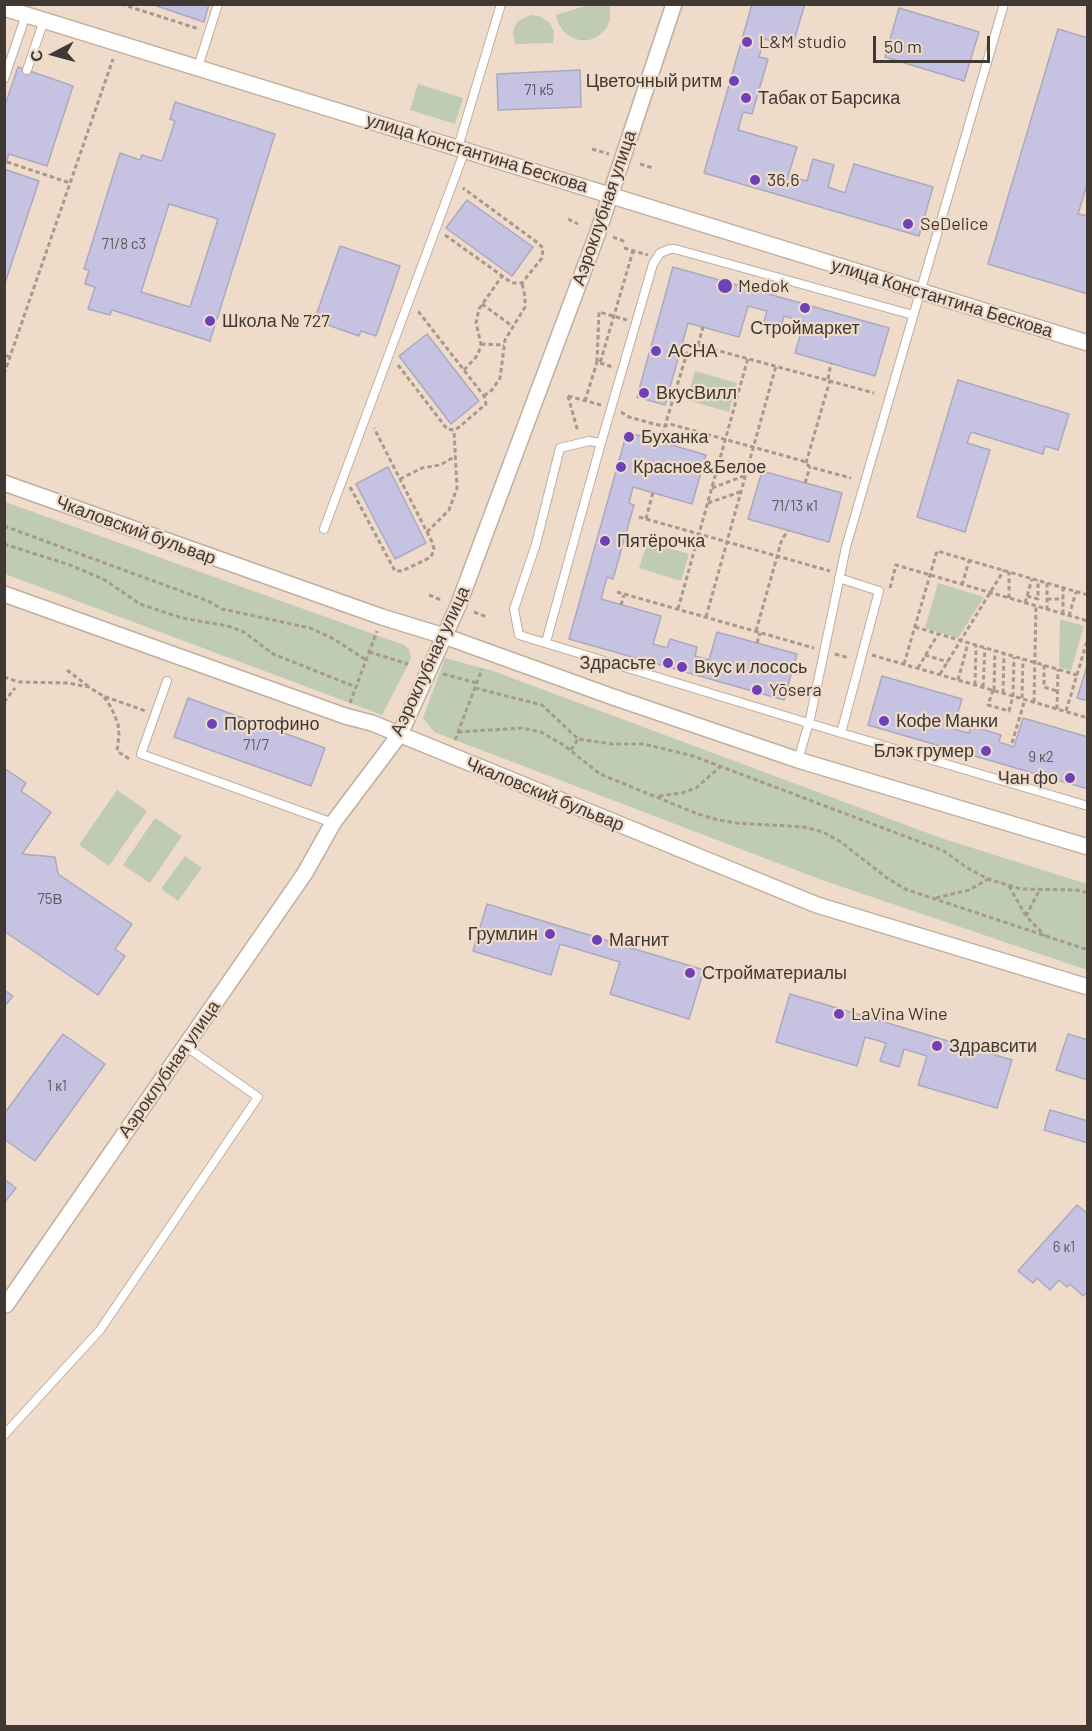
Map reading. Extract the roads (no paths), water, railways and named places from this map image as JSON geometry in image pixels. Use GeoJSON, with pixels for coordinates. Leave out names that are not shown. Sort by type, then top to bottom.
{"type":"FeatureCollection","features":[{"type":"Feature","properties":{"kind":"street","name":"Аэроклубная улица"},"geometry":{"type":"LineString","coordinates":[[6,1305],[305,873],[333,823],[400,734],[466,584],[594,243],[674,4]]}},
{"type":"Feature","properties":{"kind":"street","name":"улица Константина Бескова"},"geometry":{"type":"LineString","coordinates":[[4,8],[1088,343]]}},
{"type":"Feature","properties":{"kind":"street","name":"Чкаловский бульвар"},"geometry":{"type":"LineString","coordinates":[[4,483],[382,617],[444,636],[798,760],[1088,847]]}},
{"type":"Feature","properties":{"kind":"street","name":"Чкаловский бульвар"},"geometry":{"type":"LineString","coordinates":[[4,594],[400,734],[817,905],[1088,987]]}},
{"type":"Feature","properties":{"kind":"lane"},"geometry":{"type":"LineString","coordinates":[[198,68],[218,4]]}},
{"type":"Feature","properties":{"kind":"lane"},"geometry":{"type":"LineString","coordinates":[[324,529],[453,182],[501,4]]}},
{"type":"Feature","properties":{"kind":"lane"},"geometry":{"type":"LineString","coordinates":[[798,760],[809,722],[846,548],[1004,4]]}},
{"type":"Feature","properties":{"kind":"lane"},"geometry":{"type":"LineString","coordinates":[[4,79],[26,14]]}},
{"type":"Feature","properties":{"kind":"lane"},"geometry":{"type":"LineString","coordinates":[[27,70],[44,20]]}},
{"type":"Feature","properties":{"kind":"lane"},"geometry":{"type":"LineString","coordinates":[[546,642],[652,264],[660,253],[675,249],[913,315]]}},
{"type":"Feature","properties":{"kind":"lane"},"geometry":{"type":"LineString","coordinates":[[601,443],[589,441],[560,448],[536,544],[514,609],[519,635],[809,722],[841,734],[1088,806]]}},
{"type":"Feature","properties":{"kind":"lane"},"geometry":{"type":"LineString","coordinates":[[839,578],[879,591],[841,734]]}},
{"type":"Feature","properties":{"kind":"lane"},"geometry":{"type":"LineString","coordinates":[[167,681],[141,754],[333,823]]}},
{"type":"Feature","properties":{"kind":"lane"},"geometry":{"type":"LineString","coordinates":[[4,1435],[99,1330],[258,1097],[185,1046]]}},
{"type":"Feature","properties":{"kind":"place","name":"L&M studio"},"geometry":{"type":"Point","coordinates":[747,42]}},
{"type":"Feature","properties":{"kind":"place","name":"Цветочный ритм"},"geometry":{"type":"Point","coordinates":[734,81]}},
{"type":"Feature","properties":{"kind":"place","name":"Табак от Барсика"},"geometry":{"type":"Point","coordinates":[746,98]}},
{"type":"Feature","properties":{"kind":"place","name":"36,6"},"geometry":{"type":"Point","coordinates":[755,180]}},
{"type":"Feature","properties":{"kind":"place","name":"SeDelice"},"geometry":{"type":"Point","coordinates":[908,224]}},
{"type":"Feature","properties":{"kind":"place","name":"Medok"},"geometry":{"type":"Point","coordinates":[725,286]}},
{"type":"Feature","properties":{"kind":"place","name":"Строймаркет"},"geometry":{"type":"Point","coordinates":[805,308]}},
{"type":"Feature","properties":{"kind":"place","name":"Школа № 727"},"geometry":{"type":"Point","coordinates":[210,321]}},
{"type":"Feature","properties":{"kind":"place","name":"АСНА"},"geometry":{"type":"Point","coordinates":[656,351]}},
{"type":"Feature","properties":{"kind":"place","name":"ВкусВилл"},"geometry":{"type":"Point","coordinates":[644,393]}},
{"type":"Feature","properties":{"kind":"place","name":"Буханка"},"geometry":{"type":"Point","coordinates":[629,437]}},
{"type":"Feature","properties":{"kind":"place","name":"Красное&Белое"},"geometry":{"type":"Point","coordinates":[621,467]}},
{"type":"Feature","properties":{"kind":"place","name":"Пятёрочка"},"geometry":{"type":"Point","coordinates":[605,541]}},
{"type":"Feature","properties":{"kind":"place","name":"Здрасьте"},"geometry":{"type":"Point","coordinates":[668,663]}},
{"type":"Feature","properties":{"kind":"place","name":"Вкус и лосось"},"geometry":{"type":"Point","coordinates":[682,667]}},
{"type":"Feature","properties":{"kind":"place","name":"Yōsera"},"geometry":{"type":"Point","coordinates":[757,690]}},
{"type":"Feature","properties":{"kind":"place","name":"Кофе Манки"},"geometry":{"type":"Point","coordinates":[884,721]}},
{"type":"Feature","properties":{"kind":"place","name":"Портофино"},"geometry":{"type":"Point","coordinates":[212,724]}},
{"type":"Feature","properties":{"kind":"place","name":"Блэк грумер"},"geometry":{"type":"Point","coordinates":[986,751]}},
{"type":"Feature","properties":{"kind":"place","name":"Чан фо"},"geometry":{"type":"Point","coordinates":[1070,778]}},
{"type":"Feature","properties":{"kind":"place","name":"Грумлин"},"geometry":{"type":"Point","coordinates":[550,934]}},
{"type":"Feature","properties":{"kind":"place","name":"Магнит"},"geometry":{"type":"Point","coordinates":[597,940]}},
{"type":"Feature","properties":{"kind":"place","name":"Стройматериалы"},"geometry":{"type":"Point","coordinates":[690,973]}},
{"type":"Feature","properties":{"kind":"place","name":"LaVina Wine"},"geometry":{"type":"Point","coordinates":[839,1014]}},
{"type":"Feature","properties":{"kind":"place","name":"Здравсити"},"geometry":{"type":"Point","coordinates":[937,1046]}}]}
